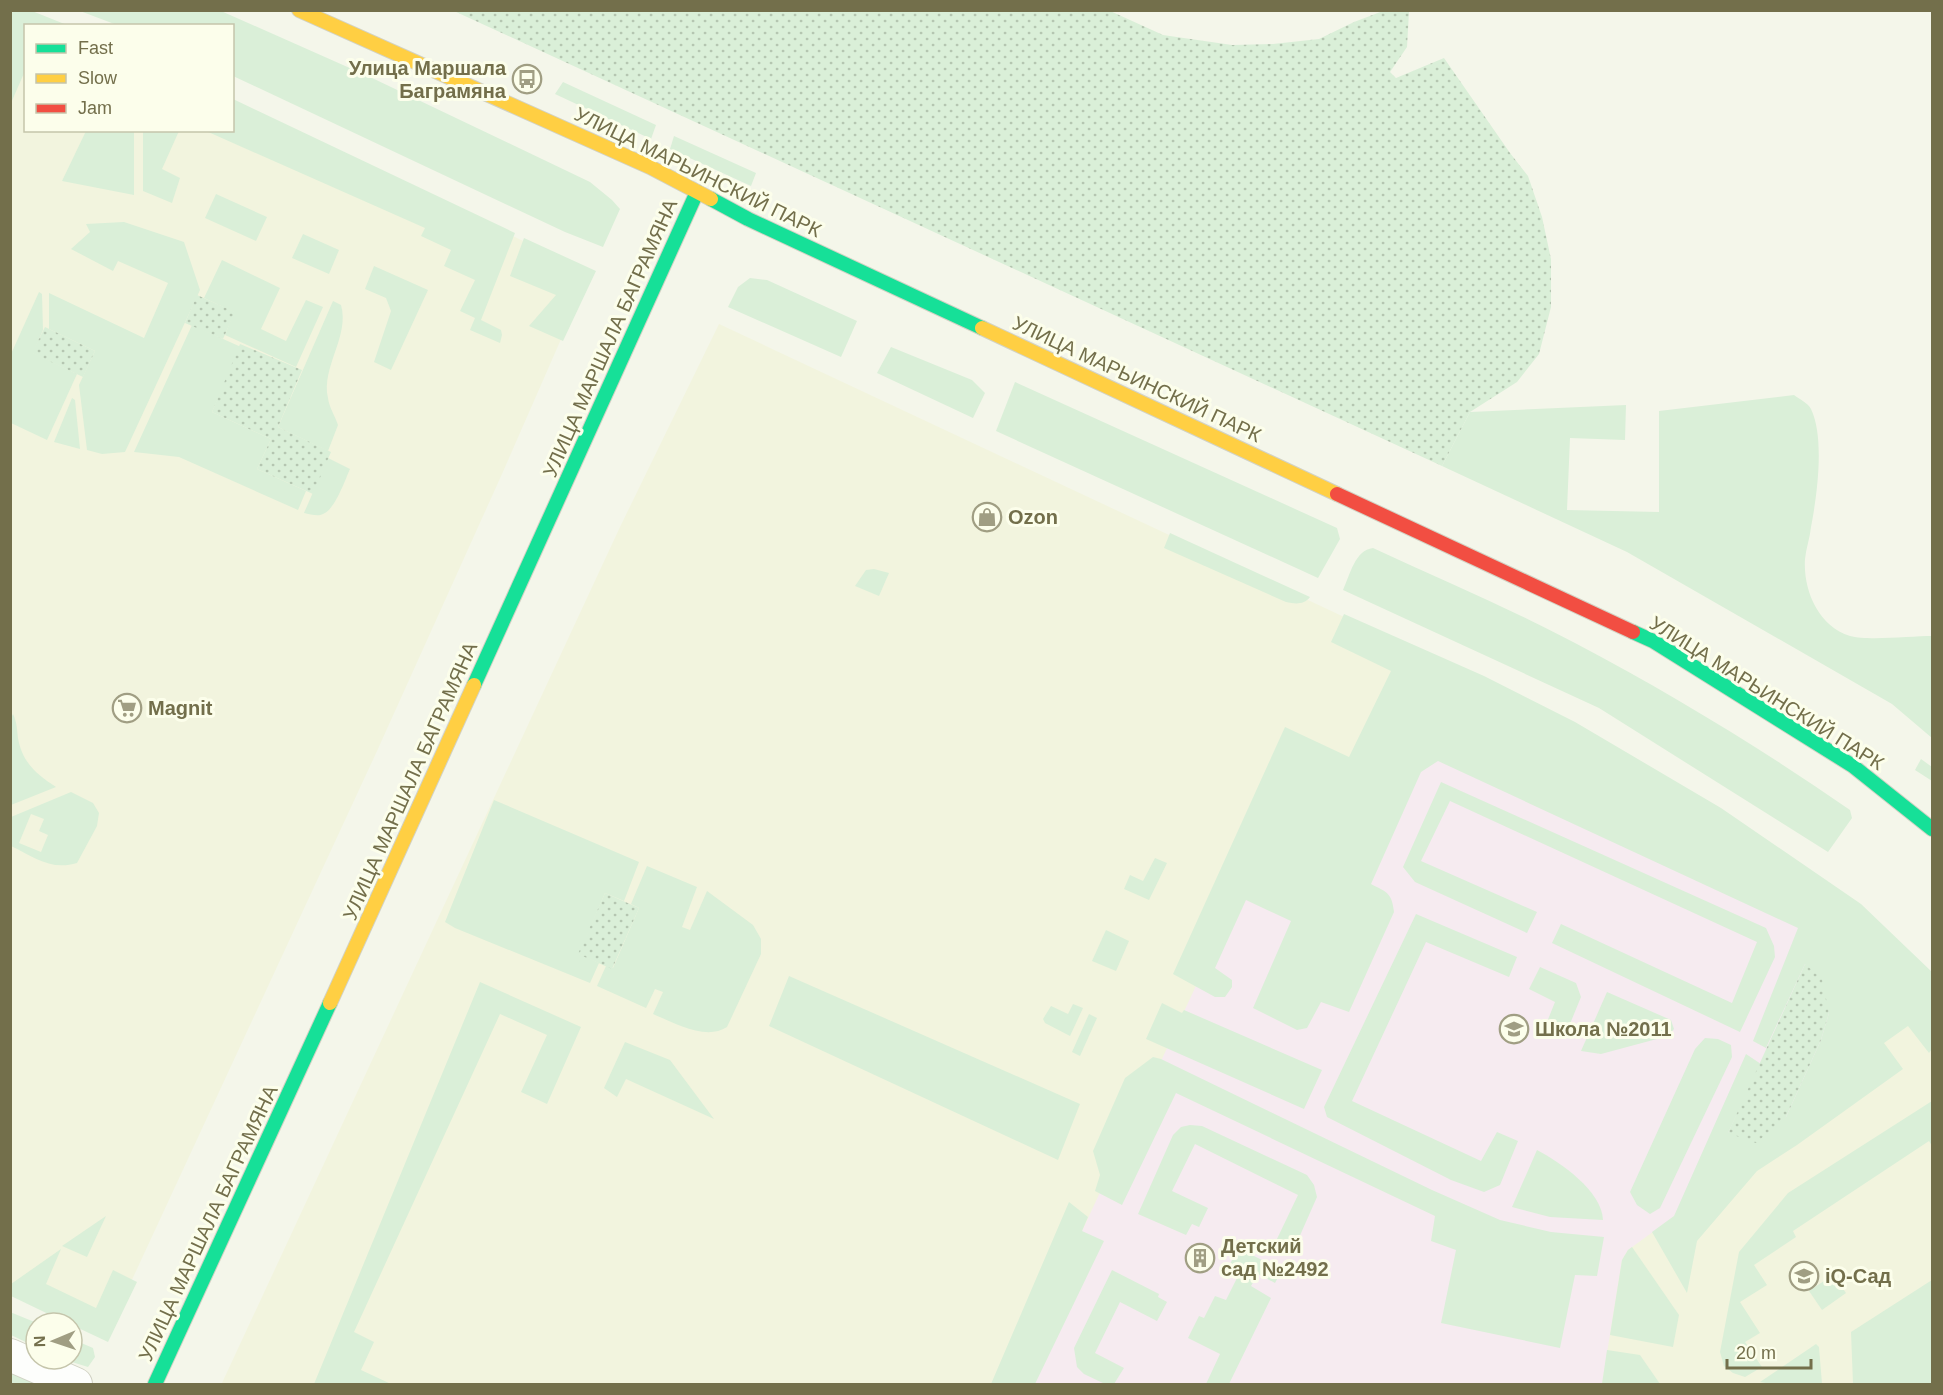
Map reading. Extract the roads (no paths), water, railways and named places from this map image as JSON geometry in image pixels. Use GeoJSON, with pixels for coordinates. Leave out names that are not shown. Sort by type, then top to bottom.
{"type":"FeatureCollection","features":[{"type":"Feature","properties":{"kind":"main road","name":"УЛИЦА МАРЬИНСКИЙ ПАРК"},"geometry":{"type":"LineString","coordinates":[[299,10],[650,167],[758,224],[1653,641],[1853,766],[1932,829]]}},
{"type":"Feature","properties":{"kind":"main road","name":"УЛИЦА МАРШАЛА БАГРАМЯНА"},"geometry":{"type":"LineString","coordinates":[[155,1384],[375,905],[697,192]]}},
{"type":"Feature","properties":{"kind":"street"},"geometry":{"type":"LineString","coordinates":[[10,1355],[76,1384]]}},
{"type":"Feature","properties":{"kind":"place","name":"Улица Маршала Баграмяна"},"geometry":{"type":"Point","coordinates":[527,79]}},
{"type":"Feature","properties":{"kind":"place","name":"Ozon"},"geometry":{"type":"Point","coordinates":[987,517]}},
{"type":"Feature","properties":{"kind":"place","name":"Magnit"},"geometry":{"type":"Point","coordinates":[127,708]}},
{"type":"Feature","properties":{"kind":"place","name":"Школа №2011"},"geometry":{"type":"Point","coordinates":[1514,1029]}},
{"type":"Feature","properties":{"kind":"place","name":"Детский сад №2492"},"geometry":{"type":"Point","coordinates":[1200,1258]}},
{"type":"Feature","properties":{"kind":"place","name":"iQ-Сад"},"geometry":{"type":"Point","coordinates":[1804,1276]}}]}
